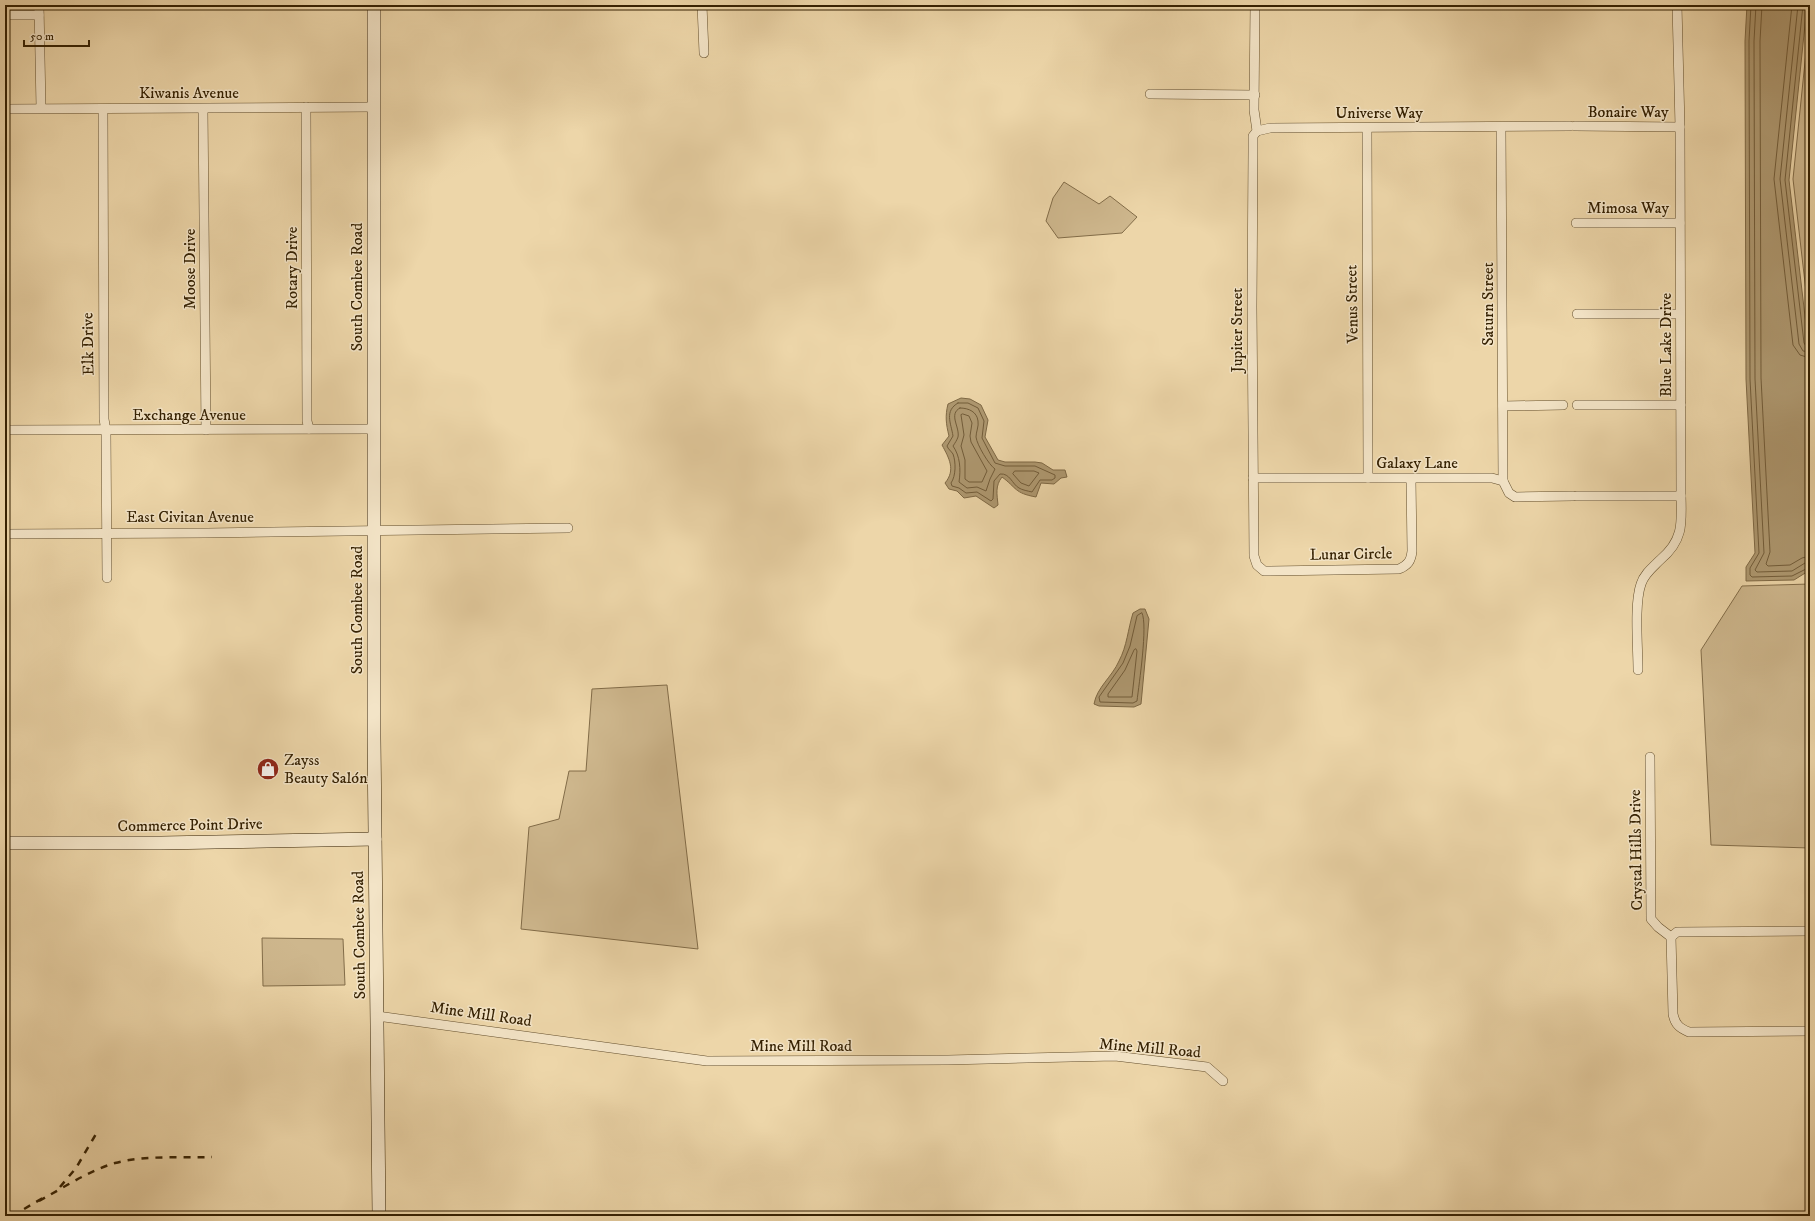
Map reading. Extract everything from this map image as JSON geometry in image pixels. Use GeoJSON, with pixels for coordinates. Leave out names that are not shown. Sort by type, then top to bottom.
{"type":"FeatureCollection","features":[{"type":"Feature","properties":{"kind":"main road","name":"South Combee Road"},"geometry":{"type":"LineString","coordinates":[[374,5],[375,839],[379,1216]]}},
{"type":"Feature","properties":{"kind":"main road","name":"Commerce Point Drive"},"geometry":{"type":"LineString","coordinates":[[5,842],[160,843],[375,839]]}},
{"type":"Feature","properties":{"kind":"street"},"geometry":{"type":"LineString","coordinates":[[39,5],[41,108]]}},
{"type":"Feature","properties":{"kind":"street"},"geometry":{"type":"LineString","coordinates":[[702,5],[704,53]]}},
{"type":"Feature","properties":{"kind":"street","name":"Jupiter Street"},"geometry":{"type":"LineString","coordinates":[[1255,5],[1254,110],[1257,131],[1253,136],[1253,478],[1254,556],[1257,564]]}},
{"type":"Feature","properties":{"kind":"street"},"geometry":{"type":"LineString","coordinates":[[1489,5],[1667,5]]}},
{"type":"Feature","properties":{"kind":"street","name":"Blue Lake Drive"},"geometry":{"type":"LineString","coordinates":[[1638,670],[1638,600],[1641,583],[1650,570],[1675,545],[1681,532],[1680,127],[1677,5]]}},
{"type":"Feature","properties":{"kind":"street"},"geometry":{"type":"LineString","coordinates":[[5,15],[39,15]]}},
{"type":"Feature","properties":{"kind":"street"},"geometry":{"type":"LineString","coordinates":[[1150,94],[1255,96]]}},
{"type":"Feature","properties":{"kind":"street","name":"Rotary Drive"},"geometry":{"type":"LineString","coordinates":[[306,107],[307,413],[309,429]]}},
{"type":"Feature","properties":{"kind":"street","name":"Kiwanis Avenue"},"geometry":{"type":"LineString","coordinates":[[5,109],[373,107]]}},
{"type":"Feature","properties":{"kind":"street","name":"Elk Drive"},"geometry":{"type":"LineString","coordinates":[[103,109],[103,346],[104,419],[106,431],[107,578]]}},
{"type":"Feature","properties":{"kind":"street","name":"Moose Drive"},"geometry":{"type":"LineString","coordinates":[[203,109],[206,430]]}},
{"type":"Feature","properties":{"kind":"street","name":"Bonaire Way"},"geometry":{"type":"LineString","coordinates":[[1501,128],[1573,126],[1680,127]]}},
{"type":"Feature","properties":{"kind":"street","name":"Universe Way"},"geometry":{"type":"LineString","coordinates":[[1257,131],[1270,128],[1501,128]]}},
{"type":"Feature","properties":{"kind":"street","name":"Venus Street"},"geometry":{"type":"LineString","coordinates":[[1367,128],[1368,478]]}},
{"type":"Feature","properties":{"kind":"street","name":"Saturn Street"},"geometry":{"type":"LineString","coordinates":[[1501,128],[1503,481]]}},
{"type":"Feature","properties":{"kind":"street","name":"Mimosa Way"},"geometry":{"type":"LineString","coordinates":[[1576,223],[1680,222]]}},
{"type":"Feature","properties":{"kind":"street"},"geometry":{"type":"LineString","coordinates":[[1577,314],[1680,314]]}},
{"type":"Feature","properties":{"kind":"street"},"geometry":{"type":"LineString","coordinates":[[1577,404],[1681,405]]}},
{"type":"Feature","properties":{"kind":"street"},"geometry":{"type":"LineString","coordinates":[[1503,406],[1563,405]]}},
{"type":"Feature","properties":{"kind":"street","name":"Exchange Avenue"},"geometry":{"type":"LineString","coordinates":[[5,430],[106,431],[374,429]]}},
{"type":"Feature","properties":{"kind":"street","name":"Galaxy Lane"},"geometry":{"type":"LineString","coordinates":[[1253,478],[1492,478],[1503,481]]}},
{"type":"Feature","properties":{"kind":"street","name":"Lunar Circle"},"geometry":{"type":"LineString","coordinates":[[1257,564],[1264,571],[1399,569],[1407,566],[1412,559],[1411,479]]}},
{"type":"Feature","properties":{"kind":"street"},"geometry":{"type":"LineString","coordinates":[[1503,481],[1510,493],[1515,496],[1681,496]]}},
{"type":"Feature","properties":{"kind":"street","name":"East Civitan Avenue"},"geometry":{"type":"LineString","coordinates":[[5,534],[568,528]]}},
{"type":"Feature","properties":{"kind":"street","name":"Crystal Hills Drive"},"geometry":{"type":"LineString","coordinates":[[1650,758],[1652,919],[1658,927],[1671,937]]}},
{"type":"Feature","properties":{"kind":"street"},"geometry":{"type":"LineString","coordinates":[[1810,931],[1677,932],[1671,937],[1672,1014],[1674,1022],[1678,1026],[1689,1032],[1810,1031]]}},
{"type":"Feature","properties":{"kind":"street","name":"Mine Mill Road"},"geometry":{"type":"LineString","coordinates":[[377,1016],[707,1061],[948,1060],[1115,1056],[1206,1067],[1223,1081]]}},
{"type":"Feature","properties":{"kind":"shaded area"},"geometry":{"type":"Polygon","coordinates":[[[1810,13],[1810,326],[1793,179],[1810,13]]]}},
{"type":"Feature","properties":{"kind":"shaded area"},"geometry":{"type":"Polygon","coordinates":[[[1064,182],[1099,204],[1110,196],[1137,217],[1122,233],[1058,238],[1046,221],[1053,198],[1064,182]]]}},
{"type":"Feature","properties":{"kind":"shaded area"},"geometry":{"type":"Polygon","coordinates":[[[1810,584],[1810,848],[1711,845],[1701,650],[1742,586],[1810,584]]]}},
{"type":"Feature","properties":{"kind":"shaded area"},"geometry":{"type":"Polygon","coordinates":[[[667,685],[698,949],[521,929],[529,827],[559,819],[569,771],[586,771],[592,689],[667,685]]]}},
{"type":"Feature","properties":{"kind":"shaded area"},"geometry":{"type":"Polygon","coordinates":[[[262,938],[343,939],[345,985],[263,986],[262,938]]]}},
{"type":"Feature","properties":{"kind":"water"},"geometry":{"type":"Polygon","coordinates":[[[1747,5],[1807,5],[1789,180],[1810,359],[1810,570],[1794,580],[1746,581],[1746,567],[1755,553],[1746,379],[1745,41],[1747,5]]]}},
{"type":"Feature","properties":{"kind":"water"},"geometry":{"type":"Polygon","coordinates":[[[961,398],[970,399],[981,405],[988,420],[985,437],[998,460],[1005,462],[1042,463],[1053,470],[1065,470],[1067,477],[1061,478],[1054,484],[1041,483],[1036,497],[1016,490],[1002,477],[997,487],[998,505],[994,508],[976,496],[964,498],[957,491],[949,489],[945,483],[951,469],[942,445],[949,436],[946,412],[948,404],[961,398]]]}},
{"type":"Feature","properties":{"kind":"water"},"geometry":{"type":"Polygon","coordinates":[[[1140,609],[1145,609],[1149,619],[1141,704],[1134,707],[1099,706],[1094,704],[1098,692],[1116,667],[1122,655],[1133,613],[1140,609]]]}},
{"type":"Feature","properties":{"kind":"railway"},"geometry":{"type":"LineString","coordinates":[[60,1187],[76,1168],[96,1134]]}},
{"type":"Feature","properties":{"kind":"railway"},"geometry":{"type":"LineString","coordinates":[[39,1201],[85,1175],[115,1163],[127,1160],[163,1157],[212,1157]]}},
{"type":"Feature","properties":{"kind":"railway"},"geometry":{"type":"LineString","coordinates":[[12,1216],[43,1198]]}},
{"type":"Feature","properties":{"kind":"place","name":"Zayss Beauty Salón"},"geometry":{"type":"Point","coordinates":[268,769]}}]}
